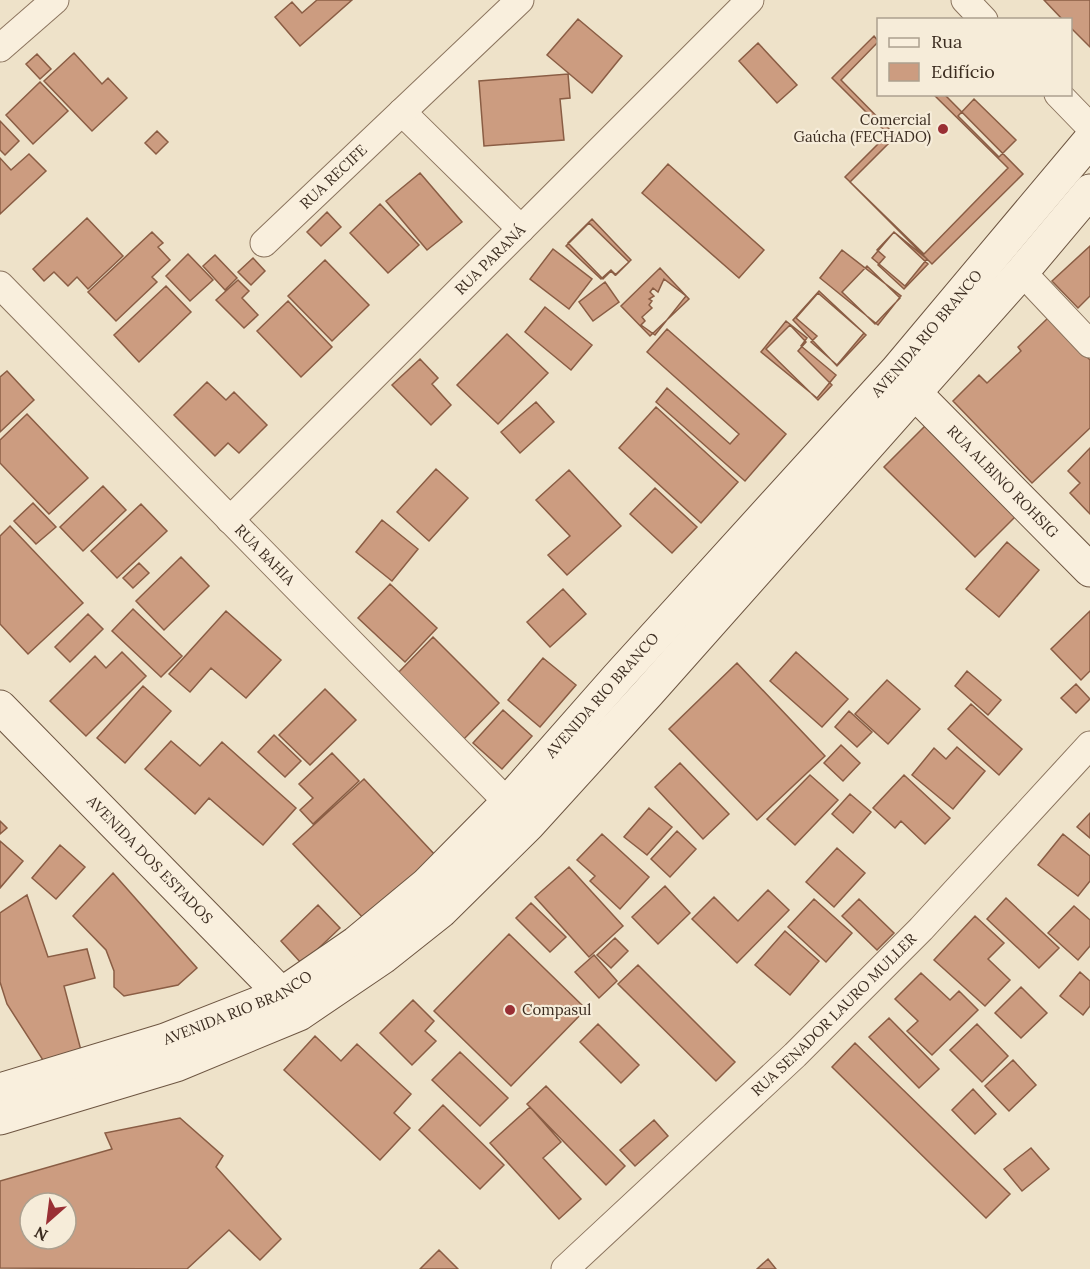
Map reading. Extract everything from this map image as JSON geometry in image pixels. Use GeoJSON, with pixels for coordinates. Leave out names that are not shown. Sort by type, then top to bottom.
{"type":"FeatureCollection","features":[{"type":"Feature","properties":{"kind":"main road","name":"AVENIDA RIO BRANCO"},"geometry":{"type":"LineString","coordinates":[[518,814],[618,677],[897,370],[1090,140]]}},
{"type":"Feature","properties":{"kind":"main road","name":"AVENIDA RIO BRANCO"},"geometry":{"type":"LineString","coordinates":[[5,1098],[165,1040],[291,1004],[356,943],[518,814],[914,392],[1022,272],[1090,191]]}},
{"type":"Feature","properties":{"kind":"main road","name":"RUA ALBINO ROHSIG"},"geometry":{"type":"LineString","coordinates":[[914,392],[1090,570]]}},
{"type":"Feature","properties":{"kind":"main road","name":"AVENIDA DOS ESTADOS"},"geometry":{"type":"LineString","coordinates":[[0,707],[291,1004]]}},
{"type":"Feature","properties":{"kind":"street"},"geometry":{"type":"LineString","coordinates":[[0,48],[56,0]]}},
{"type":"Feature","properties":{"kind":"street","name":"RUA RECIFE"},"geometry":{"type":"LineString","coordinates":[[264,243],[520,0]]}},
{"type":"Feature","properties":{"kind":"street","name":"RUA PARANÁ"},"geometry":{"type":"LineString","coordinates":[[230,520],[750,0]]}},
{"type":"Feature","properties":{"kind":"street"},"geometry":{"type":"LineString","coordinates":[[965,0],[982,18]]}},
{"type":"Feature","properties":{"kind":"street"},"geometry":{"type":"LineString","coordinates":[[1060,96],[1090,127]]}},
{"type":"Feature","properties":{"kind":"street"},"geometry":{"type":"LineString","coordinates":[[402,112],[521,230]]}},
{"type":"Feature","properties":{"kind":"street"},"geometry":{"type":"LineString","coordinates":[[1022,272],[1090,344]]}},
{"type":"Feature","properties":{"kind":"street","name":"RUA BAHIA"},"geometry":{"type":"LineString","coordinates":[[0,285],[518,814]]}},
{"type":"Feature","properties":{"kind":"street","name":"RUA SENADOR LAURO MULLER"},"geometry":{"type":"LineString","coordinates":[[565,1269],[795,1055],[904,946],[1090,745]]}},
{"type":"Feature","properties":{"kind":"building"},"geometry":{"type":"Polygon","coordinates":[[[317,0],[352,0],[300,46],[275,17],[292,2],[302,13],[317,0]]]}},
{"type":"Feature","properties":{"kind":"building"},"geometry":{"type":"Polygon","coordinates":[[[1044,0],[1090,0],[1090,47],[1072,29],[1072,18],[1061,18],[1044,0]]]}},
{"type":"Feature","properties":{"kind":"building"},"geometry":{"type":"Polygon","coordinates":[[[578,19],[622,56],[592,93],[547,55],[578,19]]]}},
{"type":"Feature","properties":{"kind":"building"},"geometry":{"type":"Polygon","coordinates":[[[874,36],[877,40],[877,96],[935,96],[1008,168],[924,254],[845,177],[888,134],[832,78],[874,36]]]}},
{"type":"Feature","properties":{"kind":"building"},"geometry":{"type":"Polygon","coordinates":[[[758,43],[797,85],[777,103],[739,61],[758,43]]]}},
{"type":"Feature","properties":{"kind":"building"},"geometry":{"type":"Polygon","coordinates":[[[877,43],[877,96],[946,96],[1023,174],[932,264],[850,182],[896,136],[841,80],[877,43]]]}},
{"type":"Feature","properties":{"kind":"building"},"geometry":{"type":"Polygon","coordinates":[[[74,53],[102,84],[108,78],[127,98],[92,131],[44,81],[74,53]]]}},
{"type":"Feature","properties":{"kind":"building"},"geometry":{"type":"Polygon","coordinates":[[[37,54],[51,69],[40,79],[26,64],[37,54]]]}},
{"type":"Feature","properties":{"kind":"building"},"geometry":{"type":"Polygon","coordinates":[[[568,74],[570,98],[560,99],[564,140],[484,146],[479,81],[568,74]]]}},
{"type":"Feature","properties":{"kind":"building"},"geometry":{"type":"Polygon","coordinates":[[[40,82],[68,111],[33,144],[6,115],[40,82]]]}},
{"type":"Feature","properties":{"kind":"building"},"geometry":{"type":"Polygon","coordinates":[[[974,99],[1016,140],[999,157],[958,116],[974,99]]]}},
{"type":"Feature","properties":{"kind":"building"},"geometry":{"type":"Polygon","coordinates":[[[0,121],[19,141],[5,155],[0,150],[0,121]]]}},
{"type":"Feature","properties":{"kind":"building"},"geometry":{"type":"Polygon","coordinates":[[[157,131],[168,142],[156,154],[145,143],[157,131]]]}},
{"type":"Feature","properties":{"kind":"building"},"geometry":{"type":"Polygon","coordinates":[[[29,154],[46,171],[0,214],[0,158],[11,170],[29,154]]]}},
{"type":"Feature","properties":{"kind":"building"},"geometry":{"type":"Polygon","coordinates":[[[668,164],[764,250],[739,278],[642,193],[668,164]]]}},
{"type":"Feature","properties":{"kind":"building"},"geometry":{"type":"Polygon","coordinates":[[[420,173],[462,222],[427,250],[386,201],[420,173]]]}},
{"type":"Feature","properties":{"kind":"building"},"geometry":{"type":"Polygon","coordinates":[[[380,204],[419,245],[388,273],[350,233],[380,204]]]}},
{"type":"Feature","properties":{"kind":"building"},"geometry":{"type":"Polygon","coordinates":[[[327,212],[341,227],[321,246],[307,232],[327,212]]]}},
{"type":"Feature","properties":{"kind":"building"},"geometry":{"type":"Polygon","coordinates":[[[87,218],[123,256],[88,289],[77,277],[68,286],[54,272],[44,281],[33,269],[87,218]]]}},
{"type":"Feature","properties":{"kind":"building"},"geometry":{"type":"Polygon","coordinates":[[[592,219],[631,260],[615,275],[611,271],[603,279],[568,243],[592,219]]]}},
{"type":"Feature","properties":{"kind":"building"},"geometry":{"type":"Polygon","coordinates":[[[589,223],[629,262],[616,275],[611,270],[601,279],[566,246],[589,223]]]}},
{"type":"Feature","properties":{"kind":"building"},"geometry":{"type":"Polygon","coordinates":[[[152,232],[163,243],[158,247],[170,260],[152,277],[157,282],[116,321],[88,292],[152,232]]]}},
{"type":"Feature","properties":{"kind":"building"},"geometry":{"type":"Polygon","coordinates":[[[894,232],[927,259],[905,286],[872,258],[894,232]]]}},
{"type":"Feature","properties":{"kind":"building"},"geometry":{"type":"Polygon","coordinates":[[[894,232],[928,264],[904,289],[878,265],[885,257],[877,250],[894,232]]]}},
{"type":"Feature","properties":{"kind":"building"},"geometry":{"type":"Polygon","coordinates":[[[1090,246],[1090,296],[1078,308],[1052,281],[1090,246]]]}},
{"type":"Feature","properties":{"kind":"building"},"geometry":{"type":"Polygon","coordinates":[[[553,249],[592,279],[569,309],[530,279],[553,249]]]}},
{"type":"Feature","properties":{"kind":"building"},"geometry":{"type":"Polygon","coordinates":[[[842,250],[901,296],[878,325],[820,278],[842,250]]]}},
{"type":"Feature","properties":{"kind":"building"},"geometry":{"type":"Polygon","coordinates":[[[188,254],[213,280],[190,301],[166,276],[188,254]]]}},
{"type":"Feature","properties":{"kind":"building"},"geometry":{"type":"Polygon","coordinates":[[[215,255],[237,278],[225,290],[203,266],[215,255]]]}},
{"type":"Feature","properties":{"kind":"building"},"geometry":{"type":"Polygon","coordinates":[[[253,258],[265,271],[251,285],[238,272],[253,258]]]}},
{"type":"Feature","properties":{"kind":"building"},"geometry":{"type":"Polygon","coordinates":[[[325,260],[369,305],[332,341],[288,296],[325,260]]]}},
{"type":"Feature","properties":{"kind":"building"},"geometry":{"type":"Polygon","coordinates":[[[867,266],[900,298],[875,324],[842,292],[867,266]]]}},
{"type":"Feature","properties":{"kind":"building"},"geometry":{"type":"Polygon","coordinates":[[[660,268],[689,299],[650,336],[621,306],[660,268]]]}},
{"type":"Feature","properties":{"kind":"building"},"geometry":{"type":"Polygon","coordinates":[[[664,279],[686,296],[655,335],[641,325],[645,321],[642,317],[652,308],[649,305],[652,301],[649,299],[654,296],[650,292],[653,288],[658,292],[664,279]]]}},
{"type":"Feature","properties":{"kind":"building"},"geometry":{"type":"Polygon","coordinates":[[[238,280],[249,291],[242,298],[258,315],[244,328],[216,300],[238,280]]]}},
{"type":"Feature","properties":{"kind":"building"},"geometry":{"type":"Polygon","coordinates":[[[605,282],[619,302],[593,321],[579,302],[605,282]]]}},
{"type":"Feature","properties":{"kind":"building"},"geometry":{"type":"Polygon","coordinates":[[[166,286],[191,312],[139,362],[114,335],[166,286]]]}},
{"type":"Feature","properties":{"kind":"building"},"geometry":{"type":"Polygon","coordinates":[[[819,291],[866,335],[837,366],[793,320],[819,291]]]}},
{"type":"Feature","properties":{"kind":"building"},"geometry":{"type":"Polygon","coordinates":[[[818,293],[864,333],[837,365],[811,342],[817,336],[796,318],[818,293]]]}},
{"type":"Feature","properties":{"kind":"building"},"geometry":{"type":"Polygon","coordinates":[[[288,301],[332,347],[301,377],[257,331],[288,301]]]}},
{"type":"Feature","properties":{"kind":"building"},"geometry":{"type":"Polygon","coordinates":[[[545,307],[592,345],[571,370],[525,332],[545,307]]]}},
{"type":"Feature","properties":{"kind":"building"},"geometry":{"type":"Polygon","coordinates":[[[1049,317],[1090,360],[1090,428],[1032,483],[953,401],[979,375],[987,383],[1021,351],[1018,347],[1049,317]]]}},
{"type":"Feature","properties":{"kind":"building"},"geometry":{"type":"Polygon","coordinates":[[[786,321],[807,338],[801,346],[836,375],[817,398],[761,352],[786,321]]]}},
{"type":"Feature","properties":{"kind":"building"},"geometry":{"type":"Polygon","coordinates":[[[790,325],[806,342],[798,351],[832,385],[818,400],[766,349],[790,325]]]}},
{"type":"Feature","properties":{"kind":"building"},"geometry":{"type":"Polygon","coordinates":[[[667,329],[786,434],[745,481],[656,402],[667,388],[730,444],[739,434],[647,352],[667,329]]]}},
{"type":"Feature","properties":{"kind":"building"},"geometry":{"type":"Polygon","coordinates":[[[507,334],[548,373],[498,424],[457,385],[507,334]]]}},
{"type":"Feature","properties":{"kind":"building"},"geometry":{"type":"Polygon","coordinates":[[[420,359],[438,378],[432,384],[451,405],[431,425],[392,385],[420,359]]]}},
{"type":"Feature","properties":{"kind":"building"},"geometry":{"type":"Polygon","coordinates":[[[7,371],[34,400],[0,432],[0,377],[7,371]]]}},
{"type":"Feature","properties":{"kind":"building"},"geometry":{"type":"Polygon","coordinates":[[[207,382],[226,400],[234,392],[267,425],[239,453],[228,443],[215,456],[174,415],[207,382]]]}},
{"type":"Feature","properties":{"kind":"building"},"geometry":{"type":"Polygon","coordinates":[[[536,402],[554,422],[520,453],[501,432],[536,402]]]}},
{"type":"Feature","properties":{"kind":"building"},"geometry":{"type":"Polygon","coordinates":[[[656,407],[738,482],[701,523],[619,448],[656,407]]]}},
{"type":"Feature","properties":{"kind":"building"},"geometry":{"type":"Polygon","coordinates":[[[27,414],[88,478],[49,514],[0,463],[0,440],[27,414]]]}},
{"type":"Feature","properties":{"kind":"building"},"geometry":{"type":"Polygon","coordinates":[[[931,420],[1022,510],[975,557],[884,467],[931,420]]]}},
{"type":"Feature","properties":{"kind":"building"},"geometry":{"type":"Polygon","coordinates":[[[1090,448],[1090,514],[1070,493],[1080,483],[1068,471],[1090,448]]]}},
{"type":"Feature","properties":{"kind":"building"},"geometry":{"type":"Polygon","coordinates":[[[436,469],[468,498],[429,541],[397,512],[436,469]]]}},
{"type":"Feature","properties":{"kind":"building"},"geometry":{"type":"Polygon","coordinates":[[[569,470],[621,526],[567,575],[548,555],[570,536],[536,500],[569,470]]]}},
{"type":"Feature","properties":{"kind":"building"},"geometry":{"type":"Polygon","coordinates":[[[103,486],[126,510],[83,551],[60,527],[103,486]]]}},
{"type":"Feature","properties":{"kind":"building"},"geometry":{"type":"Polygon","coordinates":[[[655,488],[697,527],[672,553],[630,514],[655,488]]]}},
{"type":"Feature","properties":{"kind":"building"},"geometry":{"type":"Polygon","coordinates":[[[33,503],[56,527],[36,544],[14,521],[33,503]]]}},
{"type":"Feature","properties":{"kind":"building"},"geometry":{"type":"Polygon","coordinates":[[[141,504],[167,531],[117,578],[91,551],[141,504]]]}},
{"type":"Feature","properties":{"kind":"building"},"geometry":{"type":"Polygon","coordinates":[[[382,520],[418,549],[392,581],[356,552],[382,520]]]}},
{"type":"Feature","properties":{"kind":"building"},"geometry":{"type":"Polygon","coordinates":[[[10,526],[83,603],[28,654],[0,624],[0,536],[10,526]]]}},
{"type":"Feature","properties":{"kind":"building"},"geometry":{"type":"Polygon","coordinates":[[[1007,542],[1039,570],[999,617],[966,589],[1007,542]]]}},
{"type":"Feature","properties":{"kind":"building"},"geometry":{"type":"Polygon","coordinates":[[[181,557],[209,586],[164,630],[136,601],[181,557]]]}},
{"type":"Feature","properties":{"kind":"building"},"geometry":{"type":"Polygon","coordinates":[[[139,563],[149,573],[133,588],[123,578],[139,563]]]}},
{"type":"Feature","properties":{"kind":"building"},"geometry":{"type":"Polygon","coordinates":[[[390,584],[437,628],[405,662],[358,618],[390,584]]]}},
{"type":"Feature","properties":{"kind":"building"},"geometry":{"type":"Polygon","coordinates":[[[563,589],[586,614],[550,647],[527,622],[563,589]]]}},
{"type":"Feature","properties":{"kind":"building"},"geometry":{"type":"Polygon","coordinates":[[[133,609],[182,656],[161,677],[112,631],[133,609]]]}},
{"type":"Feature","properties":{"kind":"building"},"geometry":{"type":"Polygon","coordinates":[[[226,611],[281,660],[246,698],[211,668],[190,692],[169,674],[226,611]]]}},
{"type":"Feature","properties":{"kind":"building"},"geometry":{"type":"Polygon","coordinates":[[[1090,611],[1090,671],[1081,680],[1051,649],[1090,611]]]}},
{"type":"Feature","properties":{"kind":"building"},"geometry":{"type":"Polygon","coordinates":[[[88,614],[103,629],[70,662],[55,647],[88,614]]]}},
{"type":"Feature","properties":{"kind":"building"},"geometry":{"type":"Polygon","coordinates":[[[433,637],[499,703],[463,740],[396,675],[433,637]]]}},
{"type":"Feature","properties":{"kind":"building"},"geometry":{"type":"Polygon","coordinates":[[[122,652],[146,676],[86,736],[50,701],[95,656],[106,668],[122,652]]]}},
{"type":"Feature","properties":{"kind":"building"},"geometry":{"type":"Polygon","coordinates":[[[796,652],[848,699],[822,727],[770,681],[796,652]]]}},
{"type":"Feature","properties":{"kind":"building"},"geometry":{"type":"Polygon","coordinates":[[[543,658],[576,685],[540,727],[508,700],[543,658]]]}},
{"type":"Feature","properties":{"kind":"building"},"geometry":{"type":"Polygon","coordinates":[[[737,663],[825,756],[757,820],[669,729],[737,663]]]}},
{"type":"Feature","properties":{"kind":"building"},"geometry":{"type":"Polygon","coordinates":[[[967,671],[1001,700],[988,715],[955,686],[967,671]]]}},
{"type":"Feature","properties":{"kind":"building"},"geometry":{"type":"Polygon","coordinates":[[[887,680],[920,709],[888,744],[855,714],[887,680]]]}},
{"type":"Feature","properties":{"kind":"building"},"geometry":{"type":"Polygon","coordinates":[[[1076,684],[1090,699],[1076,713],[1061,698],[1076,684]]]}},
{"type":"Feature","properties":{"kind":"building"},"geometry":{"type":"Polygon","coordinates":[[[143,686],[171,711],[125,763],[97,738],[143,686]]]}},
{"type":"Feature","properties":{"kind":"building"},"geometry":{"type":"Polygon","coordinates":[[[325,689],[356,720],[310,765],[279,735],[325,689]]]}},
{"type":"Feature","properties":{"kind":"building"},"geometry":{"type":"Polygon","coordinates":[[[971,704],[1022,749],[999,775],[948,729],[971,704]]]}},
{"type":"Feature","properties":{"kind":"building"},"geometry":{"type":"Polygon","coordinates":[[[503,710],[532,736],[502,769],[473,743],[503,710]]]}},
{"type":"Feature","properties":{"kind":"building"},"geometry":{"type":"Polygon","coordinates":[[[849,711],[872,732],[857,747],[835,727],[849,711]]]}},
{"type":"Feature","properties":{"kind":"building"},"geometry":{"type":"Polygon","coordinates":[[[274,735],[301,761],[285,777],[258,752],[274,735]]]}},
{"type":"Feature","properties":{"kind":"building"},"geometry":{"type":"Polygon","coordinates":[[[171,741],[200,766],[222,742],[296,808],[263,845],[209,798],[195,814],[145,769],[171,741]]]}},
{"type":"Feature","properties":{"kind":"building"},"geometry":{"type":"Polygon","coordinates":[[[841,745],[860,763],[843,781],[824,763],[841,745]]]}},
{"type":"Feature","properties":{"kind":"building"},"geometry":{"type":"Polygon","coordinates":[[[957,747],[985,771],[953,809],[912,775],[934,748],[946,759],[957,747]]]}},
{"type":"Feature","properties":{"kind":"building"},"geometry":{"type":"Polygon","coordinates":[[[332,753],[359,781],[313,824],[300,810],[313,798],[299,784],[332,753]]]}},
{"type":"Feature","properties":{"kind":"building"},"geometry":{"type":"Polygon","coordinates":[[[680,763],[729,814],[703,839],[655,787],[680,763]]]}},
{"type":"Feature","properties":{"kind":"building"},"geometry":{"type":"Polygon","coordinates":[[[810,775],[838,800],[795,845],[767,819],[810,775]]]}},
{"type":"Feature","properties":{"kind":"building"},"geometry":{"type":"Polygon","coordinates":[[[904,775],[950,818],[925,844],[901,821],[895,828],[873,808],[904,775]]]}},
{"type":"Feature","properties":{"kind":"building"},"geometry":{"type":"Polygon","coordinates":[[[364,779],[436,856],[366,921],[293,844],[364,779]]]}},
{"type":"Feature","properties":{"kind":"building"},"geometry":{"type":"Polygon","coordinates":[[[850,794],[871,812],[853,833],[832,814],[850,794]]]}},
{"type":"Feature","properties":{"kind":"building"},"geometry":{"type":"Polygon","coordinates":[[[649,808],[672,827],[647,855],[624,837],[649,808]]]}},
{"type":"Feature","properties":{"kind":"building"},"geometry":{"type":"Polygon","coordinates":[[[1090,813],[1090,838],[1077,827],[1090,813]]]}},
{"type":"Feature","properties":{"kind":"building"},"geometry":{"type":"Polygon","coordinates":[[[0,821],[7,828],[0,834],[0,821]]]}},
{"type":"Feature","properties":{"kind":"building"},"geometry":{"type":"Polygon","coordinates":[[[677,831],[696,849],[670,877],[651,859],[677,831]]]}},
{"type":"Feature","properties":{"kind":"building"},"geometry":{"type":"Polygon","coordinates":[[[602,834],[649,877],[620,909],[590,881],[595,876],[577,860],[602,834]]]}},
{"type":"Feature","properties":{"kind":"building"},"geometry":{"type":"Polygon","coordinates":[[[1063,834],[1090,856],[1090,881],[1078,896],[1038,865],[1063,834]]]}},
{"type":"Feature","properties":{"kind":"building"},"geometry":{"type":"Polygon","coordinates":[[[0,841],[23,861],[0,888],[0,841]]]}},
{"type":"Feature","properties":{"kind":"building"},"geometry":{"type":"Polygon","coordinates":[[[60,845],[85,867],[56,899],[32,878],[60,845]]]}},
{"type":"Feature","properties":{"kind":"building"},"geometry":{"type":"Polygon","coordinates":[[[837,848],[865,873],[834,907],[806,882],[837,848]]]}},
{"type":"Feature","properties":{"kind":"building"},"geometry":{"type":"Polygon","coordinates":[[[569,867],[623,926],[589,957],[535,897],[569,867]]]}},
{"type":"Feature","properties":{"kind":"building"},"geometry":{"type":"Polygon","coordinates":[[[113,873],[197,968],[178,985],[124,996],[114,987],[114,971],[106,950],[73,916],[113,873]]]}},
{"type":"Feature","properties":{"kind":"building"},"geometry":{"type":"Polygon","coordinates":[[[665,886],[690,913],[658,944],[632,917],[665,886]]]}},
{"type":"Feature","properties":{"kind":"building"},"geometry":{"type":"Polygon","coordinates":[[[768,890],[789,910],[737,963],[692,919],[714,897],[738,921],[768,890]]]}},
{"type":"Feature","properties":{"kind":"building"},"geometry":{"type":"Polygon","coordinates":[[[27,895],[48,957],[87,949],[95,978],[64,986],[83,1058],[48,1068],[7,1004],[0,982],[0,913],[27,895]]]}},
{"type":"Feature","properties":{"kind":"building"},"geometry":{"type":"Polygon","coordinates":[[[1006,898],[1059,948],[1039,968],[987,919],[1006,898]]]}},
{"type":"Feature","properties":{"kind":"building"},"geometry":{"type":"Polygon","coordinates":[[[814,899],[852,933],[826,962],[788,927],[814,899]]]}},
{"type":"Feature","properties":{"kind":"building"},"geometry":{"type":"Polygon","coordinates":[[[859,899],[894,933],[877,950],[842,916],[859,899]]]}},
{"type":"Feature","properties":{"kind":"building"},"geometry":{"type":"Polygon","coordinates":[[[531,903],[566,937],[550,952],[516,918],[531,903]]]}},
{"type":"Feature","properties":{"kind":"building"},"geometry":{"type":"Polygon","coordinates":[[[318,905],[340,928],[302,964],[281,941],[318,905]]]}},
{"type":"Feature","properties":{"kind":"building"},"geometry":{"type":"Polygon","coordinates":[[[1074,906],[1090,920],[1090,946],[1078,960],[1048,933],[1074,906]]]}},
{"type":"Feature","properties":{"kind":"building"},"geometry":{"type":"Polygon","coordinates":[[[975,916],[1004,943],[988,959],[1010,980],[985,1006],[934,960],[975,916]]]}},
{"type":"Feature","properties":{"kind":"building"},"geometry":{"type":"Polygon","coordinates":[[[785,931],[819,961],[790,995],[755,965],[785,931]]]}},
{"type":"Feature","properties":{"kind":"building","name":"Compasul"},"geometry":{"type":"Polygon","coordinates":[[[509,934],[586,1009],[511,1086],[434,1011],[509,934]]]}},
{"type":"Feature","properties":{"kind":"building"},"geometry":{"type":"Polygon","coordinates":[[[615,938],[628,951],[611,968],[597,955],[615,938]]]}},
{"type":"Feature","properties":{"kind":"building"},"geometry":{"type":"Polygon","coordinates":[[[594,955],[617,981],[599,998],[575,972],[594,955]]]}},
{"type":"Feature","properties":{"kind":"building"},"geometry":{"type":"Polygon","coordinates":[[[638,965],[735,1062],[716,1081],[618,984],[638,965]]]}},
{"type":"Feature","properties":{"kind":"building"},"geometry":{"type":"Polygon","coordinates":[[[1080,972],[1090,981],[1090,1006],[1083,1015],[1060,996],[1080,972]]]}},
{"type":"Feature","properties":{"kind":"building"},"geometry":{"type":"Polygon","coordinates":[[[921,973],[950,1000],[959,991],[978,1010],[932,1055],[907,1031],[918,1021],[895,999],[921,973]]]}},
{"type":"Feature","properties":{"kind":"building"},"geometry":{"type":"Polygon","coordinates":[[[1021,987],[1047,1013],[1021,1038],[995,1013],[1021,987]]]}},
{"type":"Feature","properties":{"kind":"building"},"geometry":{"type":"Polygon","coordinates":[[[413,1000],[434,1021],[425,1031],[436,1041],[412,1065],[380,1033],[413,1000]]]}},
{"type":"Feature","properties":{"kind":"building"},"geometry":{"type":"Polygon","coordinates":[[[889,1018],[939,1069],[919,1088],[869,1037],[889,1018]]]}},
{"type":"Feature","properties":{"kind":"building"},"geometry":{"type":"Polygon","coordinates":[[[598,1024],[639,1065],[621,1083],[580,1042],[598,1024]]]}},
{"type":"Feature","properties":{"kind":"building"},"geometry":{"type":"Polygon","coordinates":[[[977,1024],[1008,1056],[982,1082],[950,1050],[977,1024]]]}},
{"type":"Feature","properties":{"kind":"building"},"geometry":{"type":"Polygon","coordinates":[[[315,1036],[341,1061],[357,1044],[411,1094],[394,1113],[410,1128],[380,1160],[284,1070],[315,1036]]]}},
{"type":"Feature","properties":{"kind":"building"},"geometry":{"type":"Polygon","coordinates":[[[855,1043],[1010,1194],[986,1218],[832,1067],[855,1043]]]}},
{"type":"Feature","properties":{"kind":"building"},"geometry":{"type":"Polygon","coordinates":[[[460,1052],[508,1098],[480,1126],[432,1080],[460,1052]]]}},
{"type":"Feature","properties":{"kind":"building"},"geometry":{"type":"Polygon","coordinates":[[[1013,1060],[1036,1085],[1009,1111],[985,1086],[1013,1060]]]}},
{"type":"Feature","properties":{"kind":"building"},"geometry":{"type":"Polygon","coordinates":[[[546,1086],[625,1166],[606,1185],[527,1104],[546,1086]]]}},
{"type":"Feature","properties":{"kind":"building"},"geometry":{"type":"Polygon","coordinates":[[[973,1089],[996,1114],[975,1134],[952,1110],[973,1089]]]}},
{"type":"Feature","properties":{"kind":"building"},"geometry":{"type":"Polygon","coordinates":[[[443,1105],[504,1165],[480,1189],[419,1130],[443,1105]]]}},
{"type":"Feature","properties":{"kind":"building"},"geometry":{"type":"Polygon","coordinates":[[[530,1107],[561,1142],[543,1158],[581,1199],[559,1219],[490,1143],[530,1107]]]}},
{"type":"Feature","properties":{"kind":"building"},"geometry":{"type":"Polygon","coordinates":[[[180,1118],[223,1156],[216,1167],[281,1239],[260,1260],[229,1230],[187,1269],[0,1268],[0,1181],[112,1149],[105,1133],[180,1118]]]}},
{"type":"Feature","properties":{"kind":"building"},"geometry":{"type":"Polygon","coordinates":[[[654,1120],[668,1136],[635,1166],[620,1150],[654,1120]]]}},
{"type":"Feature","properties":{"kind":"building"},"geometry":{"type":"Polygon","coordinates":[[[1031,1148],[1049,1169],[1022,1191],[1004,1169],[1031,1148]]]}},
{"type":"Feature","properties":{"kind":"building"},"geometry":{"type":"Polygon","coordinates":[[[439,1250],[458,1269],[420,1269],[439,1250]]]}},
{"type":"Feature","properties":{"kind":"building"},"geometry":{"type":"Polygon","coordinates":[[[768,1259],[776,1269],[757,1269],[768,1259]]]}},
{"type":"Feature","properties":{"kind":"place","name":"Comercial Gaúcha (FECHADO)"},"geometry":{"type":"Point","coordinates":[943,129]}},
{"type":"Feature","properties":{"kind":"place","name":"Compasul"},"geometry":{"type":"Point","coordinates":[510,1010]}}]}
